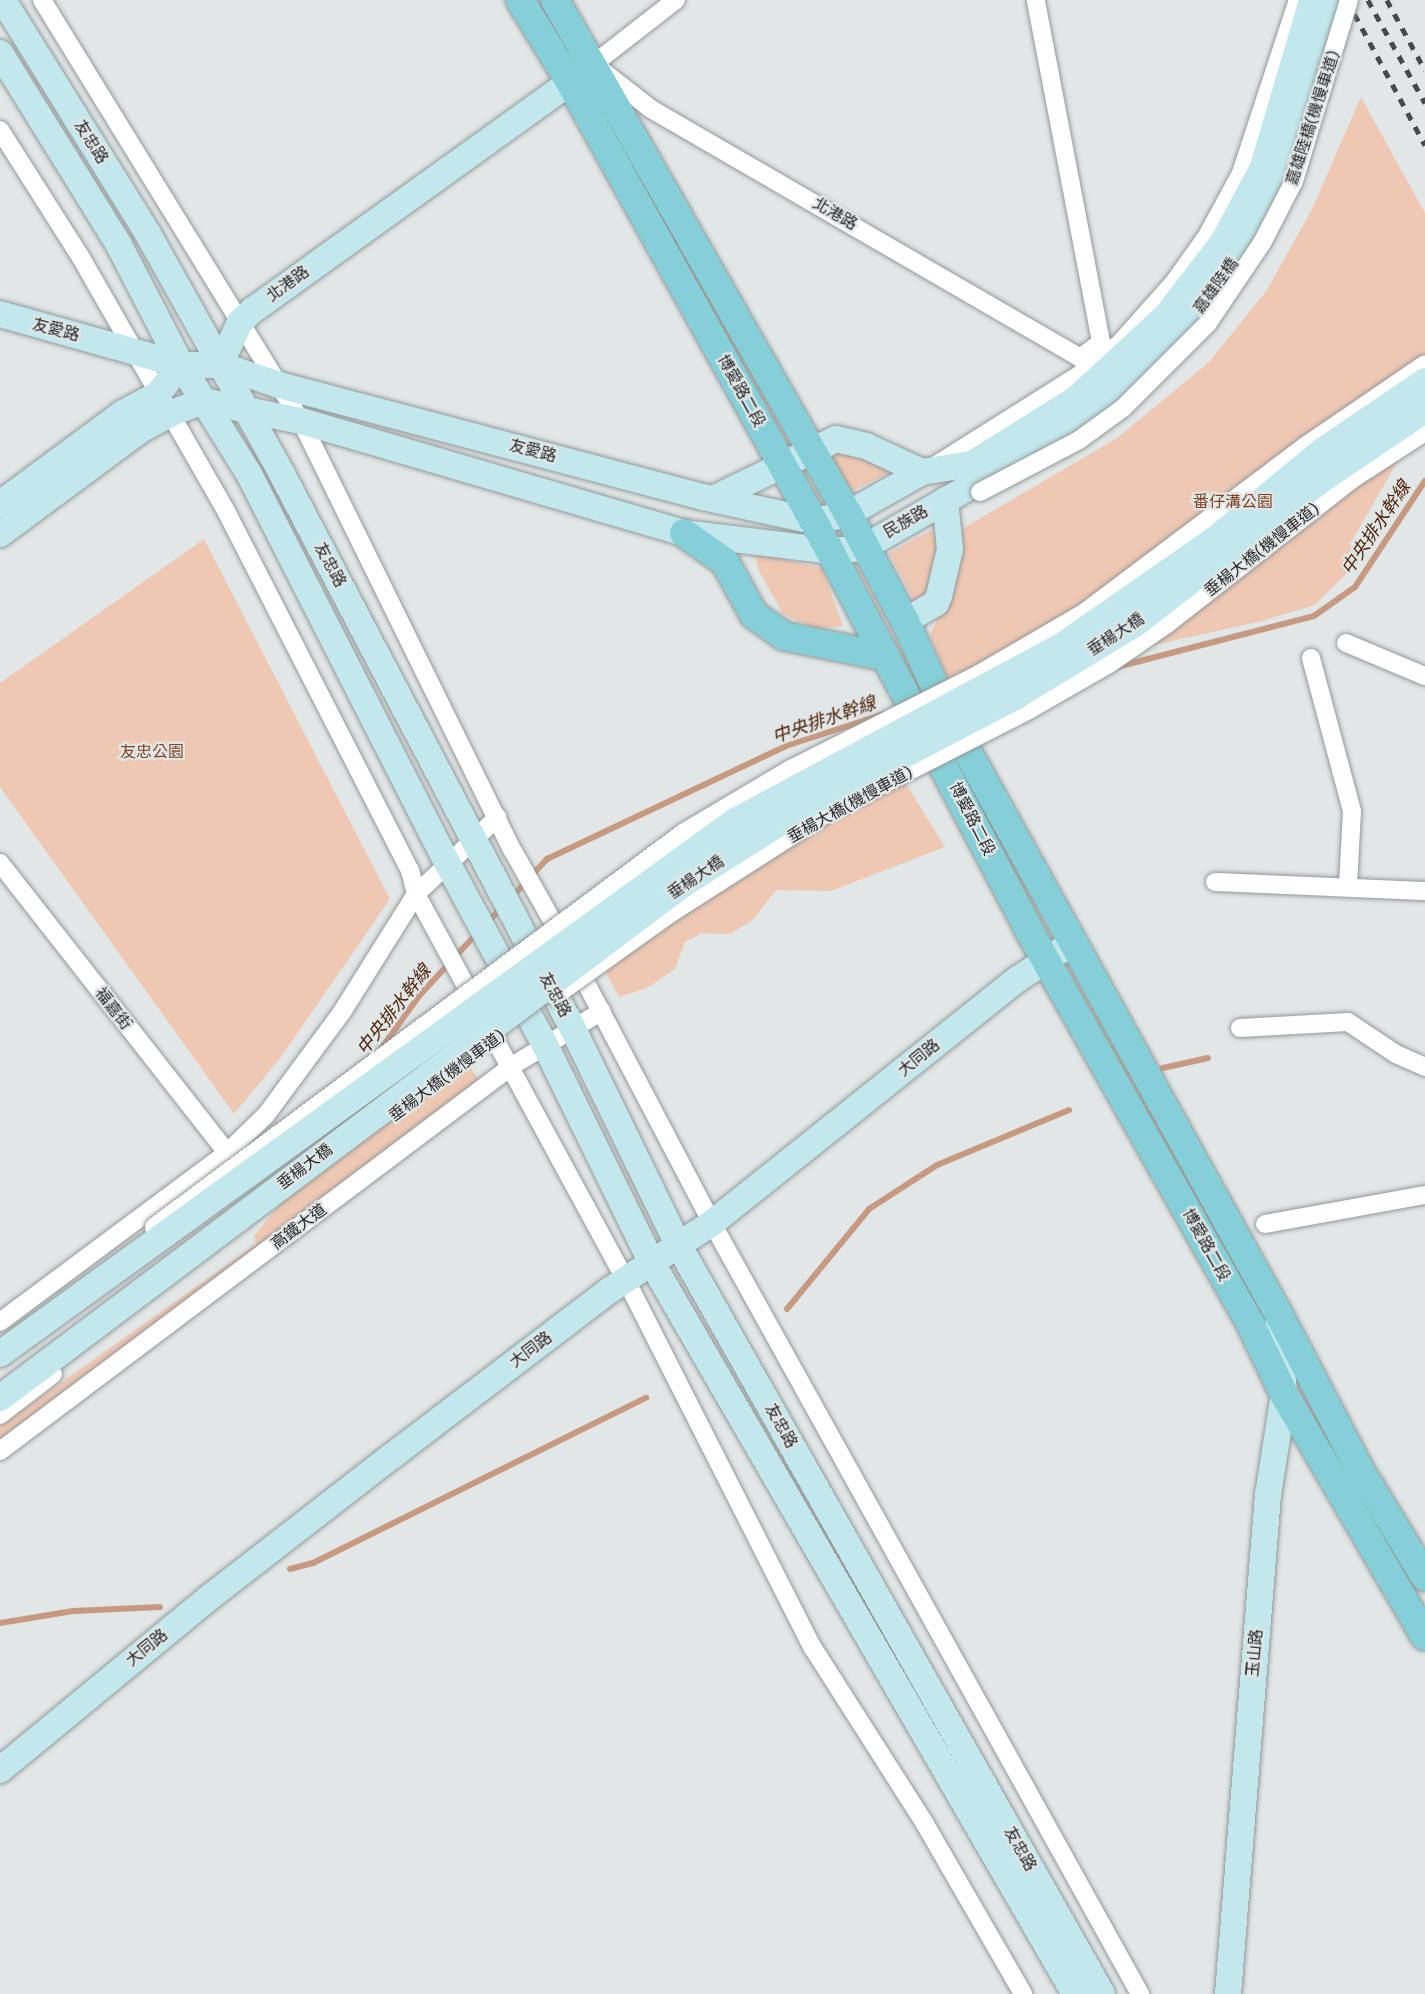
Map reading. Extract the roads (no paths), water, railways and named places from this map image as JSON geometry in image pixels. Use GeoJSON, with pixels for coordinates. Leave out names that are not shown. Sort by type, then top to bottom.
{"type":"FeatureCollection","features":[{"type":"Feature","properties":{"kind":"main road","name":"博愛路二段"},"geometry":{"type":"LineString","coordinates":[[520,0],[570,82],[782,464],[830,551],[882,656],[904,692],[939,725],[1072,943],[1278,1313],[1360,1470],[1425,1577]]}},
{"type":"Feature","properties":{"kind":"main road","name":"博愛路二段"},"geometry":{"type":"LineString","coordinates":[[555,0],[594,64],[848,514],[863,548],[905,621],[934,687],[939,725],[1047,959],[1252,1328],[1284,1394],[1425,1636]]}},
{"type":"Feature","properties":{"kind":"main road"},"geometry":{"type":"LineString","coordinates":[[684,533],[724,562],[754,615],[784,636],[882,656]]}},
{"type":"Feature","properties":{"kind":"street","name":"友忠路"},"geometry":{"type":"LineString","coordinates":[[3,0],[148,234],[283,476],[572,1027],[679,1246],[1102,1994]]}},
{"type":"Feature","properties":{"kind":"street","name":"友忠路"},"geometry":{"type":"LineString","coordinates":[[42,0],[301,421],[513,851],[602,1011],[712,1223],[1140,1994]]}},
{"type":"Feature","properties":{"kind":"street","name":"北港路"},"geometry":{"type":"LineString","coordinates":[[220,365],[240,322],[570,82],[676,0]]}},
{"type":"Feature","properties":{"kind":"street","name":"北港路"},"geometry":{"type":"LineString","coordinates":[[594,64],[651,109],[1080,358],[1101,342],[1036,0]]}},
{"type":"Feature","properties":{"kind":"street"},"geometry":{"type":"LineString","coordinates":[[713,499],[836,439],[866,446],[922,472],[973,473],[1082,374],[1120,343],[1175,281],[1207,236],[1241,173],[1298,0]]}},
{"type":"Feature","properties":{"kind":"street","name":"嘉雄陸橋"},"geometry":{"type":"LineString","coordinates":[[973,473],[1103,378],[1167,315],[1202,273],[1242,210],[1263,167],[1312,0]]}},
{"type":"Feature","properties":{"kind":"street","name":"嘉雄陸橋"},"geometry":{"type":"LineString","coordinates":[[973,473],[1077,425],[1126,388],[1212,293],[1240,252],[1274,188],[1334,0]]}},
{"type":"Feature","properties":{"kind":"street","name":"嘉雄陸橋(機慢車道)"},"geometry":{"type":"LineString","coordinates":[[973,473],[1079,440],[1123,408],[1208,323],[1262,243],[1294,181],[1349,0]]}},
{"type":"Feature","properties":{"kind":"street","name":"友忠路"},"geometry":{"type":"LineString","coordinates":[[0,53],[119,245],[182,365],[253,481],[448,864],[545,1045],[653,1265],[1075,1994]]}},
{"type":"Feature","properties":{"kind":"street"},"geometry":{"type":"LineString","coordinates":[[0,130],[80,256],[131,349],[227,513],[410,870],[416,894],[512,1065],[521,1092],[626,1280],[813,1648],[925,1824],[1023,1994]]}},
{"type":"Feature","properties":{"kind":"street","name":"友愛路"},"geometry":{"type":"LineString","coordinates":[[0,314],[182,365]]}},
{"type":"Feature","properties":{"kind":"street"},"geometry":{"type":"LineString","coordinates":[[0,1340],[683,833],[791,769],[978,674],[1085,612],[1305,446],[1425,364]]}},
{"type":"Feature","properties":{"kind":"street"},"geometry":{"type":"LineString","coordinates":[[0,534],[139,431],[164,404],[182,365],[220,365]]}},
{"type":"Feature","properties":{"kind":"street","name":"友愛路"},"geometry":{"type":"LineString","coordinates":[[220,365],[279,385],[713,499],[813,521],[848,514]]}},
{"type":"Feature","properties":{"kind":"street","name":"垂楊大橋"},"geometry":{"type":"LineString","coordinates":[[0,1354],[735,821],[1060,647],[1214,540],[1322,451],[1425,381]]}},
{"type":"Feature","properties":{"kind":"street"},"geometry":{"type":"LineString","coordinates":[[0,504],[123,413],[164,404],[204,401],[242,406],[301,421],[684,533],[830,551]]}},
{"type":"Feature","properties":{"kind":"street","name":"垂楊大橋"},"geometry":{"type":"LineString","coordinates":[[0,1398],[685,883],[806,807],[1015,697],[1125,630],[1320,481],[1425,410]]}},
{"type":"Feature","properties":{"kind":"street","name":"垂楊大橋(機慢車道)"},"geometry":{"type":"LineString","coordinates":[[0,1415],[513,1026],[668,915],[829,812],[1029,710],[1109,664],[1167,624],[1351,480],[1425,432]]}},
{"type":"Feature","properties":{"kind":"street"},"geometry":{"type":"LineString","coordinates":[[848,514],[922,472]]}},
{"type":"Feature","properties":{"kind":"street","name":"民族路"},"geometry":{"type":"LineString","coordinates":[[830,551],[863,548],[945,500],[973,473]]}},
{"type":"Feature","properties":{"kind":"street"},"geometry":{"type":"LineString","coordinates":[[905,621],[936,603],[939,596],[950,549],[945,500]]}},
{"type":"Feature","properties":{"kind":"street"},"geometry":{"type":"LineString","coordinates":[[1346,644],[1425,676]]}},
{"type":"Feature","properties":{"kind":"street"},"geometry":{"type":"LineString","coordinates":[[1311,658],[1352,811],[1348,886]]}},
{"type":"Feature","properties":{"kind":"street"},"geometry":{"type":"LineString","coordinates":[[0,1322],[227,1153],[266,1115],[342,1012],[416,894],[476,842],[498,817]]}},
{"type":"Feature","properties":{"kind":"street","name":"福嘉街"},"geometry":{"type":"LineString","coordinates":[[0,863],[227,1153]]}},
{"type":"Feature","properties":{"kind":"street"},"geometry":{"type":"LineString","coordinates":[[1215,882],[1425,891]]}},
{"type":"Feature","properties":{"kind":"street","name":"大同路"},"geometry":{"type":"LineString","coordinates":[[0,1770],[228,1583],[626,1280],[653,1265],[712,1223],[1047,959],[1072,943]]}},
{"type":"Feature","properties":{"kind":"street","name":"高鐵大道"},"geometry":{"type":"LineString","coordinates":[[0,1451],[512,1065],[602,1011]]}},
{"type":"Feature","properties":{"kind":"street"},"geometry":{"type":"LineString","coordinates":[[1240,1028],[1348,1022],[1396,1054],[1425,1067]]}},
{"type":"Feature","properties":{"kind":"street"},"geometry":{"type":"LineString","coordinates":[[1265,1224],[1425,1195]]}},
{"type":"Feature","properties":{"kind":"street","name":"玉山路"},"geometry":{"type":"LineString","coordinates":[[1228,1994],[1268,1495],[1284,1394],[1278,1313]]}},
{"type":"Feature","properties":{"kind":"waterway","name":"中央排水幹線"},"geometry":{"type":"LineString","coordinates":[[1117,667],[1314,616],[1355,587],[1425,481]]}},
{"type":"Feature","properties":{"kind":"waterway","name":"中央排水幹線"},"geometry":{"type":"LineString","coordinates":[[512,897],[547,859],[786,746],[884,714]]}},
{"type":"Feature","properties":{"kind":"waterway","name":"中央排水幹線"},"geometry":{"type":"LineString","coordinates":[[487,923],[503,906]]}},
{"type":"Feature","properties":{"kind":"waterway","name":"中央排水幹線"},"geometry":{"type":"LineString","coordinates":[[381,1049],[419,996],[478,932]]}},
{"type":"Feature","properties":{"kind":"waterway"},"geometry":{"type":"LineString","coordinates":[[1163,1068],[1208,1058]]}},
{"type":"Feature","properties":{"kind":"waterway"},"geometry":{"type":"LineString","coordinates":[[787,1309],[869,1209],[937,1165],[1069,1110]]}},
{"type":"Feature","properties":{"kind":"waterway"},"geometry":{"type":"LineString","coordinates":[[290,1569],[313,1563],[646,1398]]}},
{"type":"Feature","properties":{"kind":"waterway"},"geometry":{"type":"LineString","coordinates":[[0,1623],[73,1611],[160,1607]]}},
{"type":"Feature","properties":{"kind":"railway"},"geometry":{"type":"LineString","coordinates":[[1347,0],[1425,145]]}},
{"type":"Feature","properties":{"kind":"railway"},"geometry":{"type":"LineString","coordinates":[[1368,0],[1425,103]]}},
{"type":"Feature","properties":{"kind":"railway"},"geometry":{"type":"LineString","coordinates":[[1387,0],[1425,70]]}},
{"type":"Feature","properties":{"kind":"park label","name":"番仔溝公園"},"geometry":{"type":"Point","coordinates":[1233,502]}},
{"type":"Feature","properties":{"kind":"park label","name":"友忠公園"},"geometry":{"type":"Point","coordinates":[152,752]}}]}
